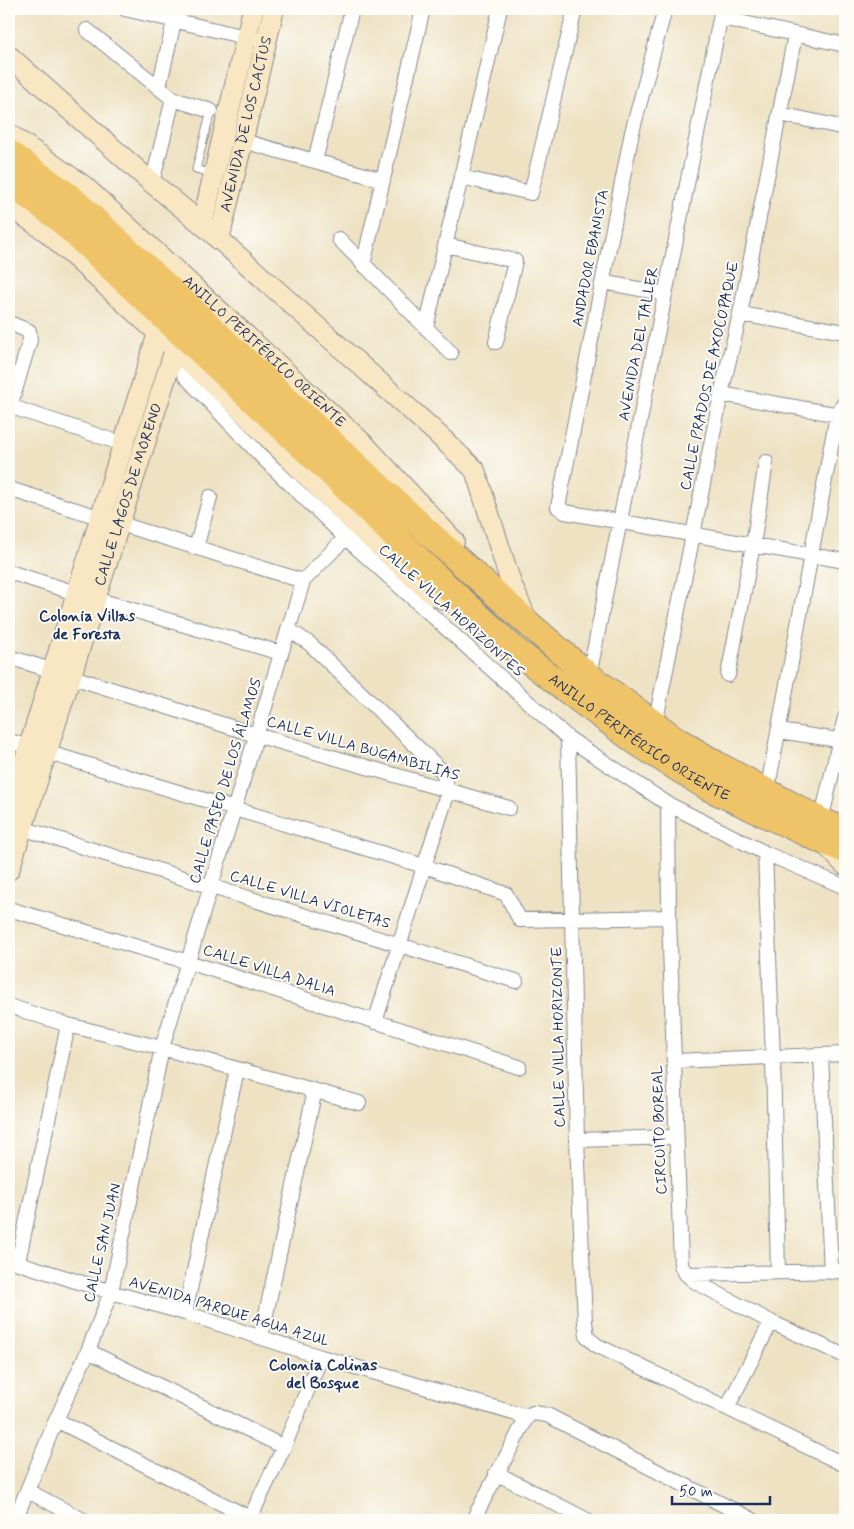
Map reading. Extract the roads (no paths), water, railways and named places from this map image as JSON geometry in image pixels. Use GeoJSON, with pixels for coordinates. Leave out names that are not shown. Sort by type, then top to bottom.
{"type":"FeatureCollection","features":[{"type":"Feature","properties":{"kind":"highway","name":"ANILLO PERIFÉRICO ORIENTE"},"geometry":{"type":"LineString","coordinates":[[9,153],[70,197],[530,626],[589,676],[675,739],[835,832]]}},
{"type":"Feature","properties":{"kind":"highway","name":"ANILLO PERIFÉRICO ORIENTE"},"geometry":{"type":"LineString","coordinates":[[9,182],[58,218],[270,416],[515,650],[638,743],[706,787],[835,832]]}},
{"type":"Feature","properties":{"kind":"highway"},"geometry":{"type":"LineString","coordinates":[[235,404],[270,416]]}},
{"type":"Feature","properties":{"kind":"street"},"geometry":{"type":"LineString","coordinates":[[125,9],[176,14],[266,42]]}},
{"type":"Feature","properties":{"kind":"street","name":"AVENIDA DE LOS CACTUS"},"geometry":{"type":"LineString","coordinates":[[202,224],[214,174],[220,114],[247,37],[254,9]]}},
{"type":"Feature","properties":{"kind":"street","name":"AVENIDA DE LOS CACTUS"},"geometry":{"type":"LineString","coordinates":[[218,240],[274,9]]}},
{"type":"Feature","properties":{"kind":"street"},"geometry":{"type":"LineString","coordinates":[[315,161],[352,9]]}},
{"type":"Feature","properties":{"kind":"street"},"geometry":{"type":"LineString","coordinates":[[363,265],[424,9]]}},
{"type":"Feature","properties":{"kind":"street"},"geometry":{"type":"LineString","coordinates":[[426,328],[500,9]]}},
{"type":"Feature","properties":{"kind":"street"},"geometry":{"type":"LineString","coordinates":[[461,177],[531,193],[575,9]]}},
{"type":"Feature","properties":{"kind":"street","name":"ANDADOR EBANISTA"},"geometry":{"type":"LineString","coordinates":[[620,521],[565,512],[558,507],[632,132],[665,9]]}},
{"type":"Feature","properties":{"kind":"street"},"geometry":{"type":"LineString","coordinates":[[722,13],[795,35],[845,45]]}},
{"type":"Feature","properties":{"kind":"street","name":"AVENIDA DEL TALLER"},"geometry":{"type":"LineString","coordinates":[[589,676],[722,13]]}},
{"type":"Feature","properties":{"kind":"street"},"geometry":{"type":"LineString","coordinates":[[159,87],[176,14]]}},
{"type":"Feature","properties":{"kind":"street"},"geometry":{"type":"LineString","coordinates":[[87,30],[174,99],[220,114]]}},
{"type":"Feature","properties":{"kind":"street","name":"CALLE PRADOS DE AXOCOPAQUE"},"geometry":{"type":"LineString","coordinates":[[656,725],[721,394],[740,314],[795,35]]}},
{"type":"Feature","properties":{"kind":"street","name":"ANILLO PERIFÉRICO ORIENTE"},"geometry":{"type":"LineString","coordinates":[[9,56],[152,183],[202,224],[432,429],[475,470],[511,583],[530,626]]}},
{"type":"Feature","properties":{"kind":"street"},"geometry":{"type":"LineString","coordinates":[[152,183],[174,99]]}},
{"type":"Feature","properties":{"kind":"street"},"geometry":{"type":"LineString","coordinates":[[780,114],[845,128]]}},
{"type":"Feature","properties":{"kind":"street","name":"ANILLO PERIFÉRICO ORIENTE"},"geometry":{"type":"LineString","coordinates":[[9,134],[84,186],[364,445],[481,569],[497,595]]}},
{"type":"Feature","properties":{"kind":"street"},"geometry":{"type":"LineString","coordinates":[[242,141],[383,180]]}},
{"type":"Feature","properties":{"kind":"street","name":"ANILLO PERIFÉRICO ORIENTE"},"geometry":{"type":"LineString","coordinates":[[9,206],[47,232],[235,404],[351,532],[432,594],[471,610]]}},
{"type":"Feature","properties":{"kind":"street"},"geometry":{"type":"LineString","coordinates":[[339,239],[450,353]]}},
{"type":"Feature","properties":{"kind":"street"},"geometry":{"type":"LineString","coordinates":[[446,245],[515,261],[496,342]]}},
{"type":"Feature","properties":{"kind":"street"},"geometry":{"type":"LineString","coordinates":[[602,282],[665,294]]}},
{"type":"Feature","properties":{"kind":"street"},"geometry":{"type":"LineString","coordinates":[[740,314],[845,332]]}},
{"type":"Feature","properties":{"kind":"street"},"geometry":{"type":"LineString","coordinates":[[9,323],[29,331],[30,340],[10,406],[123,444]]}},
{"type":"Feature","properties":{"kind":"street","name":"CALLE LAGOS DE MORENO"},"geometry":{"type":"LineString","coordinates":[[110,521],[123,444],[158,333]]}},
{"type":"Feature","properties":{"kind":"street","name":"CALLE LAGOS DE MORENO"},"geometry":{"type":"LineString","coordinates":[[9,870],[15,826],[110,521],[174,349]]}},
{"type":"Feature","properties":{"kind":"street","name":"CALLE VILLA HORIZONTES"},"geometry":{"type":"LineString","coordinates":[[174,349],[185,376],[262,457],[351,532],[568,738],[668,804],[765,853],[845,887]]}},
{"type":"Feature","properties":{"kind":"street"},"geometry":{"type":"LineString","coordinates":[[721,394],[841,416]]}},
{"type":"Feature","properties":{"kind":"street"},"geometry":{"type":"LineString","coordinates":[[767,792],[811,555],[845,402]]}},
{"type":"Feature","properties":{"kind":"street"},"geometry":{"type":"LineString","coordinates":[[728,675],[753,545],[766,462]]}},
{"type":"Feature","properties":{"kind":"street"},"geometry":{"type":"LineString","coordinates":[[9,489],[303,581]]}},
{"type":"Feature","properties":{"kind":"street"},"geometry":{"type":"LineString","coordinates":[[196,548],[210,497]]}},
{"type":"Feature","properties":{"kind":"street"},"geometry":{"type":"LineString","coordinates":[[620,521],[845,561]]}},
{"type":"Feature","properties":{"kind":"street","name":"CALLE PASEO DE LOS ÁLAMOS"},"geometry":{"type":"LineString","coordinates":[[162,1048],[303,581],[351,532]]}},
{"type":"Feature","properties":{"kind":"street"},"geometry":{"type":"LineString","coordinates":[[9,572],[86,597],[281,653]]}},
{"type":"Feature","properties":{"kind":"street"},"geometry":{"type":"LineString","coordinates":[[288,630],[310,644],[443,772],[448,791],[375,1022]]}},
{"type":"Feature","properties":{"kind":"street","name":"CALLE VILLA BUGAMBILIAS"},"geometry":{"type":"LineString","coordinates":[[9,657],[256,736],[509,808]]}},
{"type":"Feature","properties":{"kind":"street"},"geometry":{"type":"LineString","coordinates":[[835,832],[845,717]]}},
{"type":"Feature","properties":{"kind":"street"},"geometry":{"type":"LineString","coordinates":[[779,731],[843,741]]}},
{"type":"Feature","properties":{"kind":"street","name":"CALLE VILLA HORIZONTE"},"geometry":{"type":"LineString","coordinates":[[568,738],[577,1140],[587,1336],[596,1345],[727,1408]]}},
{"type":"Feature","properties":{"kind":"street"},"geometry":{"type":"LineString","coordinates":[[9,740],[424,866],[506,894],[520,920],[669,917]]}},
{"type":"Feature","properties":{"kind":"street","name":"CALLE LAGOS DE MORENO"},"geometry":{"type":"LineString","coordinates":[[9,811],[38,750]]}},
{"type":"Feature","properties":{"kind":"street","name":"CIRCUITO BOREAL"},"geometry":{"type":"LineString","coordinates":[[668,804],[669,917],[676,1137],[681,1266],[686,1274]]}},
{"type":"Feature","properties":{"kind":"street","name":"CALLE VILLA VIOLETAS"},"geometry":{"type":"LineString","coordinates":[[15,826],[516,981]]}},
{"type":"Feature","properties":{"kind":"street","name":"ANILLO PERIFÉRICO ORIENTE"},"geometry":{"type":"LineString","coordinates":[[835,832],[845,865]]}},
{"type":"Feature","properties":{"kind":"street"},"geometry":{"type":"LineString","coordinates":[[765,853],[773,1058],[778,1272]]}},
{"type":"Feature","properties":{"kind":"street","name":"CALLE VILLA DALIA"},"geometry":{"type":"LineString","coordinates":[[9,909],[188,962],[519,1067]]}},
{"type":"Feature","properties":{"kind":"street"},"geometry":{"type":"LineString","coordinates":[[9,1006],[68,1025],[162,1048],[358,1103]]}},
{"type":"Feature","properties":{"kind":"street"},"geometry":{"type":"LineString","coordinates":[[13,1261],[68,1025]]}},
{"type":"Feature","properties":{"kind":"street","name":"CALLE SAN JUAN"},"geometry":{"type":"LineString","coordinates":[[15,1520],[56,1420],[88,1351],[111,1292],[162,1048]]}},
{"type":"Feature","properties":{"kind":"street"},"geometry":{"type":"LineString","coordinates":[[674,1061],[845,1054]]}},
{"type":"Feature","properties":{"kind":"street"},"geometry":{"type":"LineString","coordinates":[[821,1055],[831,1272]]}},
{"type":"Feature","properties":{"kind":"street"},"geometry":{"type":"LineString","coordinates":[[185,1313],[237,1069]]}},
{"type":"Feature","properties":{"kind":"street"},"geometry":{"type":"LineString","coordinates":[[261,1337],[313,1099],[310,1090]]}},
{"type":"Feature","properties":{"kind":"street"},"geometry":{"type":"LineString","coordinates":[[577,1140],[676,1137]]}},
{"type":"Feature","properties":{"kind":"street","name":"AVENIDA PARQUE AGUA AZUL"},"geometry":{"type":"LineString","coordinates":[[13,1261],[185,1313],[321,1357],[527,1417],[533,1413],[547,1415],[753,1520]]}},
{"type":"Feature","properties":{"kind":"street"},"geometry":{"type":"LineString","coordinates":[[686,1274],[845,1271]]}},
{"type":"Feature","properties":{"kind":"street"},"geometry":{"type":"LineString","coordinates":[[686,1274],[694,1281],[771,1322],[845,1356]]}},
{"type":"Feature","properties":{"kind":"street"},"geometry":{"type":"LineString","coordinates":[[771,1322],[727,1408],[845,1465]]}},
{"type":"Feature","properties":{"kind":"street"},"geometry":{"type":"LineString","coordinates":[[88,1351],[284,1447]]}},
{"type":"Feature","properties":{"kind":"street"},"geometry":{"type":"LineString","coordinates":[[56,1420],[249,1519],[284,1447],[321,1357]]}},
{"type":"Feature","properties":{"kind":"street"},"geometry":{"type":"LineString","coordinates":[[473,1520],[527,1417]]}},
{"type":"Feature","properties":{"kind":"street"},"geometry":{"type":"LineString","coordinates":[[496,1473],[587,1520]]}},
{"type":"Feature","properties":{"kind":"street"},"geometry":{"type":"LineString","coordinates":[[28,1491],[83,1520]]}},
{"type":"Feature","properties":{"kind":"district","name":"Colonia Villas de Foresta"},"geometry":{"type":"Point","coordinates":[87,625]}},
{"type":"Feature","properties":{"kind":"district","name":"Colonia Colinas del Bosque"},"geometry":{"type":"Point","coordinates":[323,1374]}}]}
